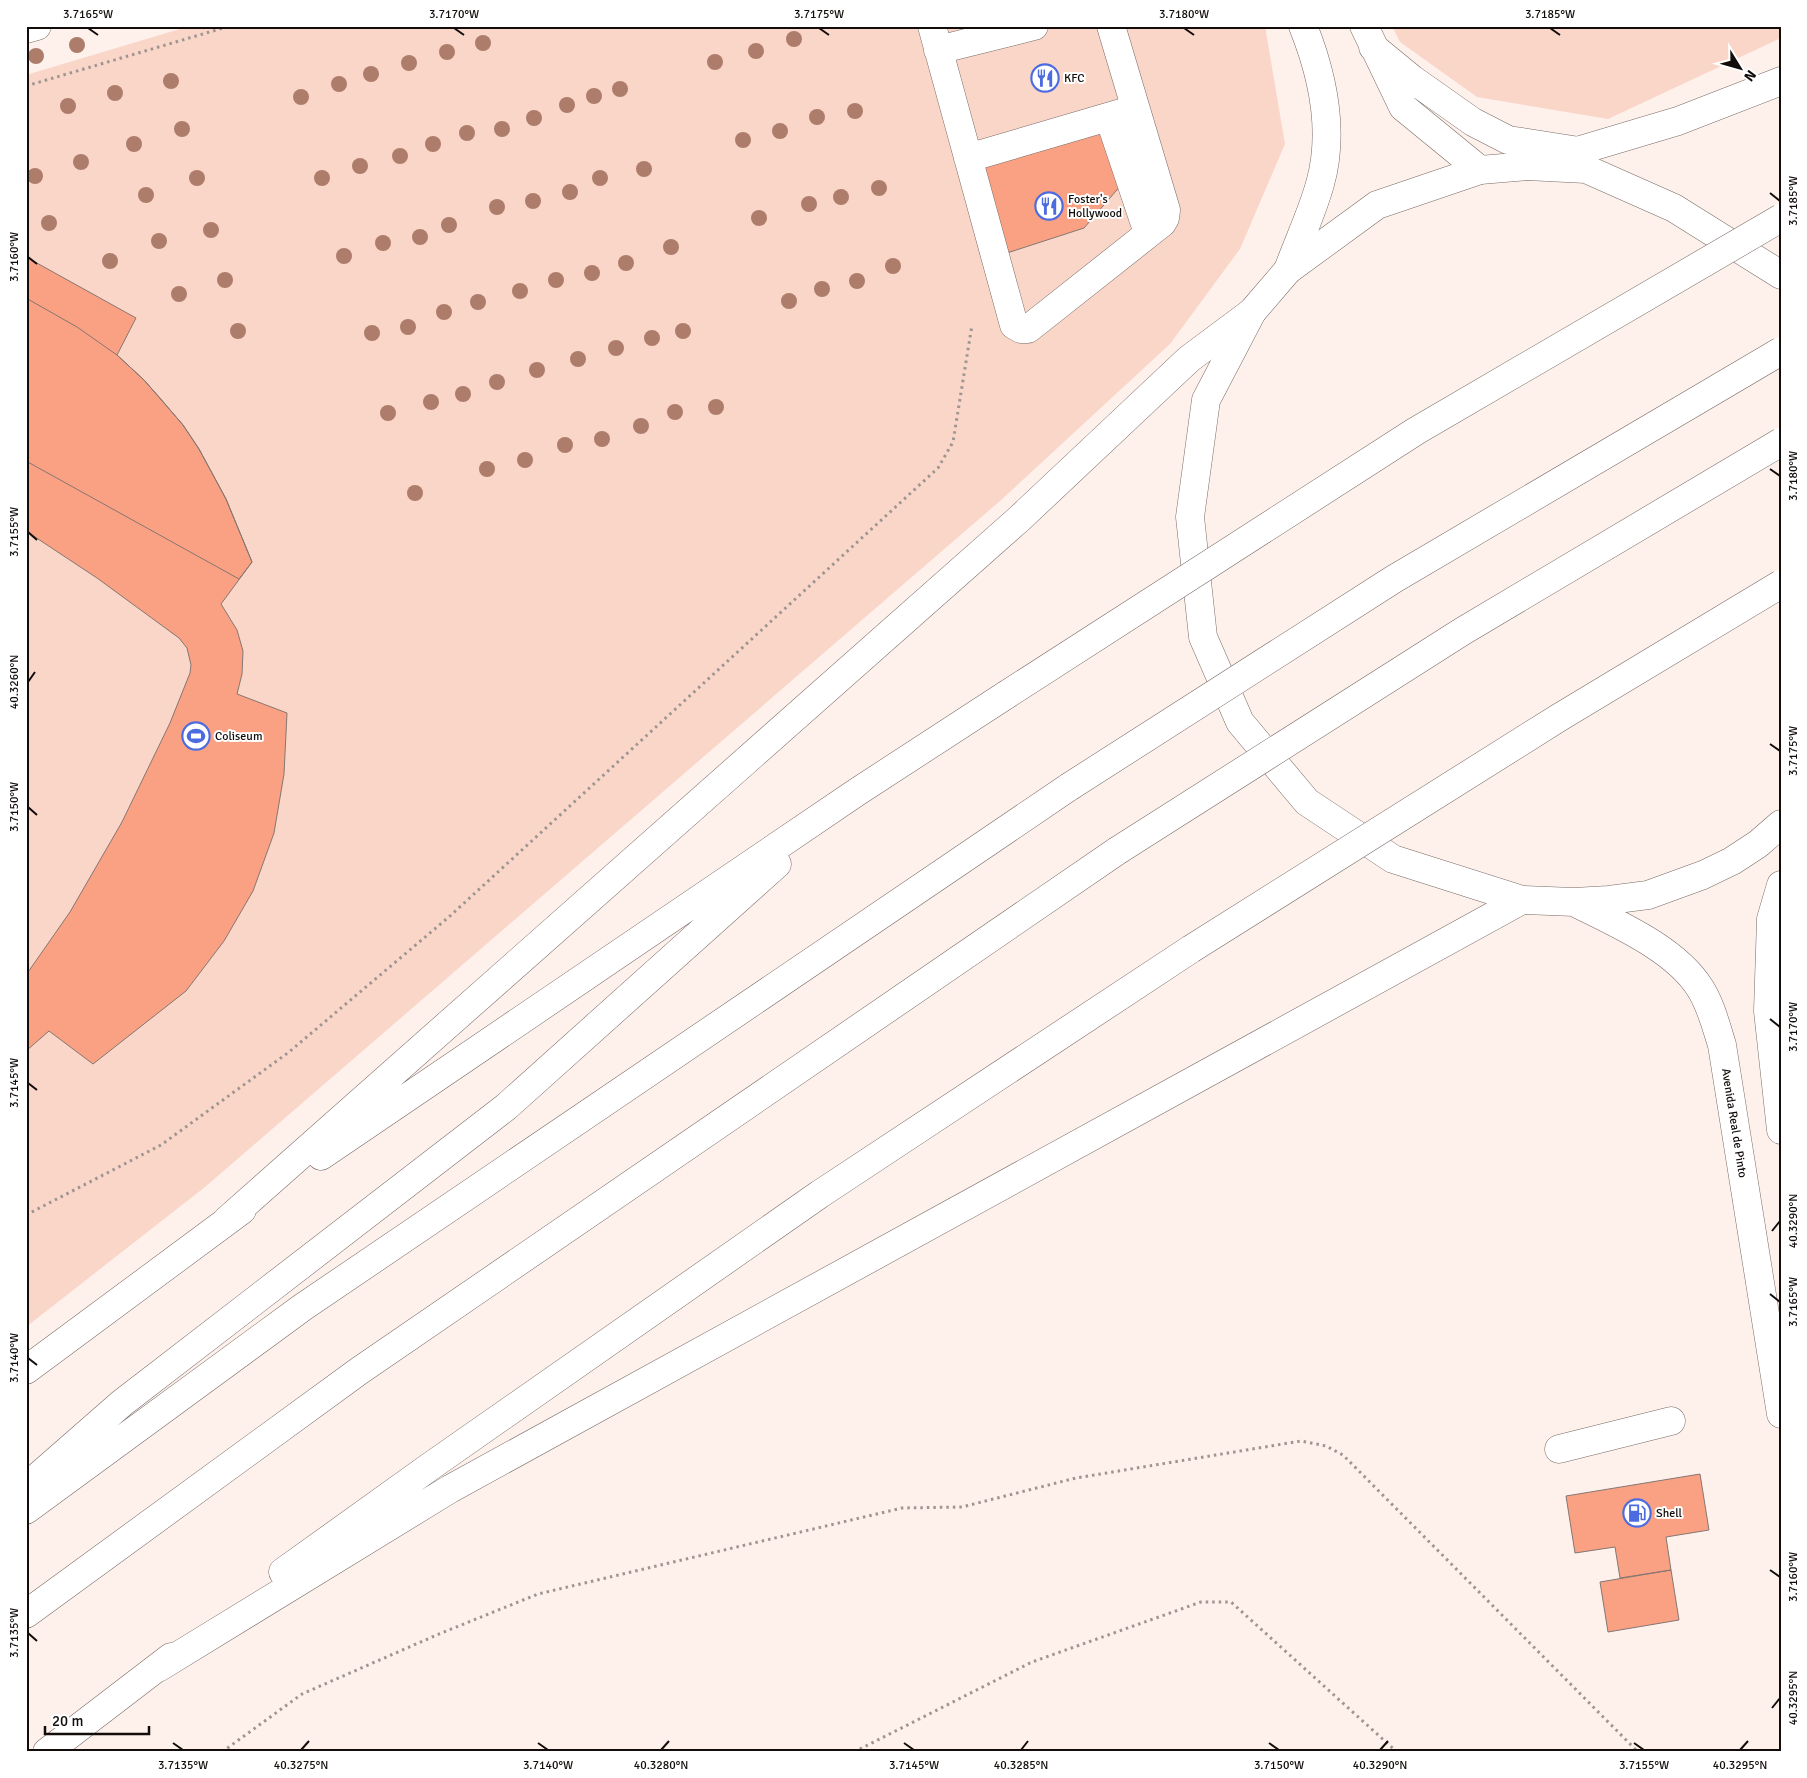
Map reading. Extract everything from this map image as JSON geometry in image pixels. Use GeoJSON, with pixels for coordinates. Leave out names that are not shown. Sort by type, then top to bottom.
{"type":"FeatureCollection","features":[{"type":"Feature","properties":{"kind":"main road"},"geometry":{"type":"LineString","coordinates":[[26,29],[37,26]]}},
{"type":"Feature","properties":{"kind":"main road"},"geometry":{"type":"LineString","coordinates":[[1034,26],[935,38],[1014,325],[1021,329],[1028,328],[1162,224],[1165,218],[1166,210],[1111,26]]}},
{"type":"Feature","properties":{"kind":"main road"},"geometry":{"type":"LineString","coordinates":[[1288,270],[1320,184],[1327,145],[1323,87],[1302,26]]}},
{"type":"Feature","properties":{"kind":"main road"},"geometry":{"type":"LineString","coordinates":[[1369,37],[1403,108],[1480,170]]}},
{"type":"Feature","properties":{"kind":"main road"},"geometry":{"type":"LineString","coordinates":[[1369,37],[1412,79],[1473,122],[1508,140],[1579,150]]}},
{"type":"Feature","properties":{"kind":"main road"},"geometry":{"type":"LineString","coordinates":[[1527,166],[1678,122],[1781,80]]}},
{"type":"Feature","properties":{"kind":"main road"},"geometry":{"type":"LineString","coordinates":[[968,158],[1135,109]]}},
{"type":"Feature","properties":{"kind":"main road"},"geometry":{"type":"LineString","coordinates":[[1109,117],[1148,233]]}},
{"type":"Feature","properties":{"kind":"main road"},"geometry":{"type":"LineString","coordinates":[[227,1220],[1019,518],[1189,359],[1252,312],[1288,270],[1377,205],[1480,170],[1527,166],[1586,169],[1674,208],[1781,275]]}},
{"type":"Feature","properties":{"kind":"main road"},"geometry":{"type":"LineString","coordinates":[[26,1370],[227,1220],[856,792],[1416,431],[1781,218]]}},
{"type":"Feature","properties":{"kind":"main road"},"geometry":{"type":"LineString","coordinates":[[1252,312],[1206,400],[1190,516],[1203,637],[1240,722],[1307,802],[1393,859],[1522,900],[1574,902],[1648,895],[1677,886],[1732,861],[1758,844],[1781,824]]}},
{"type":"Feature","properties":{"kind":"main road"},"geometry":{"type":"LineString","coordinates":[[26,1510],[303,1307],[1069,787],[1394,579],[1781,351]]}},
{"type":"Feature","properties":{"kind":"main road"},"geometry":{"type":"LineString","coordinates":[[26,1614],[359,1371],[1117,850],[1463,631],[1781,442]]}},
{"type":"Feature","properties":{"kind":"main road"},"geometry":{"type":"LineString","coordinates":[[47,1752],[284,1572],[428,1468],[820,1194],[1191,950],[1560,717],[1781,584]]}},
{"type":"Feature","properties":{"kind":"main road"},"geometry":{"type":"LineString","coordinates":[[26,1487],[122,1403],[506,1107],[856,792]]}},
{"type":"Feature","properties":{"kind":"main road"},"geometry":{"type":"LineString","coordinates":[[1781,885],[1771,919],[1768,1011],[1776,1055],[1781,1130]]}},
{"type":"Feature","properties":{"kind":"main road"},"geometry":{"type":"LineString","coordinates":[[158,1668],[450,1489],[1522,900]]}},
{"type":"Feature","properties":{"kind":"main road","name":"Avenida Real de Pinto"},"geometry":{"type":"LineString","coordinates":[[1574,902],[1660,949],[1687,971],[1701,989],[1713,1016],[1722,1045],[1781,1414]]}},
{"type":"Feature","properties":{"kind":"main road"},"geometry":{"type":"LineString","coordinates":[[1559,1449],[1671,1422]]}},
{"type":"Feature","properties":{"kind":"path"},"geometry":{"type":"LineString","coordinates":[[26,86],[230,26]]}},
{"type":"Feature","properties":{"kind":"path"},"geometry":{"type":"LineString","coordinates":[[26,1215],[161,1145],[289,1052],[450,916],[938,468],[953,442],[972,325]]}},
{"type":"Feature","properties":{"kind":"path"},"geometry":{"type":"LineString","coordinates":[[222,1752],[302,1694],[439,1634],[538,1594],[902,1508],[962,1507],[1076,1478],[1301,1441],[1326,1446],[1343,1455],[1638,1752]]}},
{"type":"Feature","properties":{"kind":"path"},"geometry":{"type":"LineString","coordinates":[[854,1752],[1032,1662],[1201,1602],[1231,1602],[1397,1752]]}},
{"type":"Feature","properties":{"kind":"shaded area"},"geometry":{"type":"Polygon","coordinates":[[[190,26],[1265,26],[1285,144],[1240,249],[1170,344],[1000,501],[205,1187],[26,1327],[26,75],[190,26]]]}},
{"type":"Feature","properties":{"kind":"shaded area"},"geometry":{"type":"Polygon","coordinates":[[[1392,26],[1781,26],[1781,38],[1608,119],[1477,97],[1400,42],[1392,26]]]}},
{"type":"Feature","properties":{"kind":"building","name":"Foster's Hollywood"},"geometry":{"type":"Polygon","coordinates":[[[1105,131],[1122,184],[1084,228],[1007,253],[983,165],[1105,131]]]}},
{"type":"Feature","properties":{"kind":"building"},"geometry":{"type":"Polygon","coordinates":[[[26,257],[136,318],[117,355],[160,398],[183,425],[199,449],[226,499],[252,562],[221,604],[237,630],[243,651],[242,674],[237,694],[287,713],[284,774],[274,833],[253,891],[224,941],[186,991],[93,1064],[49,1031],[26,1051],[26,975],[70,912],[122,822],[170,723],[190,673],[191,665],[187,648],[179,638],[97,578],[26,531],[26,257]]]}},
{"type":"Feature","properties":{"kind":"building"},"geometry":{"type":"Polygon","coordinates":[[[26,298],[77,327],[117,355],[144,380],[183,425],[199,449],[226,499],[252,562],[239,579],[26,461],[26,298]]]}},
{"type":"Feature","properties":{"kind":"building","name":"Shell"},"geometry":{"type":"Polygon","coordinates":[[[1700,1474],[1709,1530],[1666,1537],[1671,1570],[1620,1578],[1615,1547],[1575,1553],[1566,1496],[1700,1474]]]}},
{"type":"Feature","properties":{"kind":"building"},"geometry":{"type":"Polygon","coordinates":[[[1671,1570],[1679,1620],[1608,1632],[1600,1582],[1671,1570]]]}},
{"type":"Feature","properties":{"kind":"place","name":"KFC"},"geometry":{"type":"Point","coordinates":[1045,78]}},
{"type":"Feature","properties":{"kind":"place","name":"Foster's Hollywood"},"geometry":{"type":"Point","coordinates":[1049,206]}},
{"type":"Feature","properties":{"kind":"place","name":"Coliseum"},"geometry":{"type":"Point","coordinates":[196,736]}},
{"type":"Feature","properties":{"kind":"place","name":"Shell"},"geometry":{"type":"Point","coordinates":[1637,1513]}}]}
